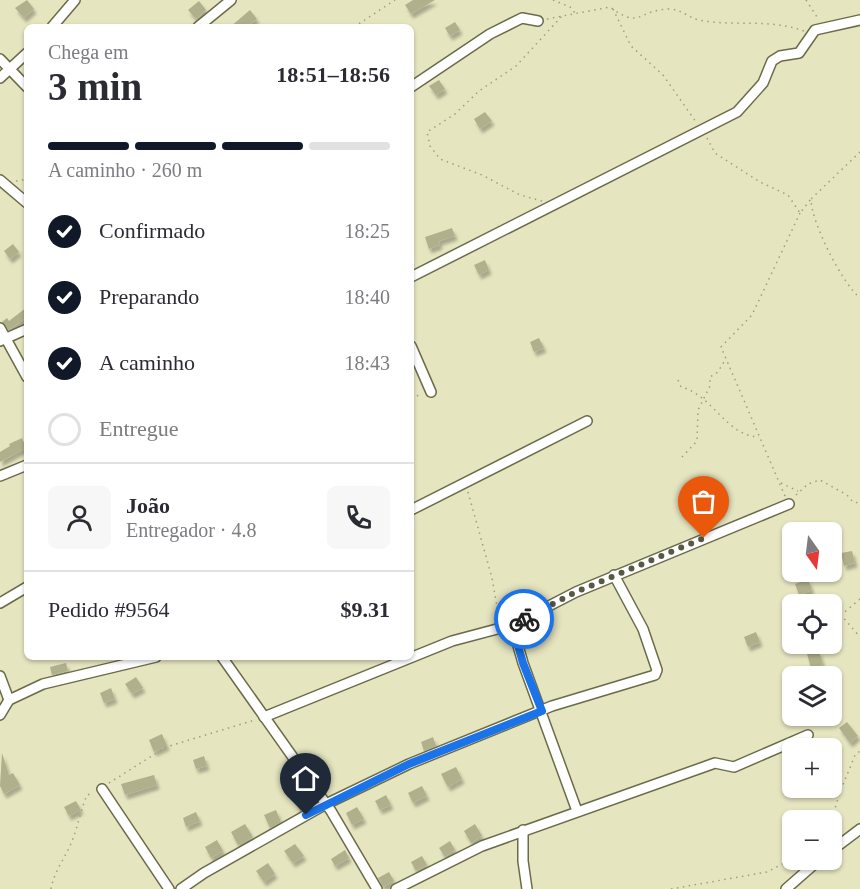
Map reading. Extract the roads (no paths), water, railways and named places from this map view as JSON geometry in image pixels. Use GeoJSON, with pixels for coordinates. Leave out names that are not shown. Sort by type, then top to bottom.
{"type":"FeatureCollection","features":[{"type":"Feature","properties":{"kind":"street"},"geometry":{"type":"LineString","coordinates":[[55,24],[75,0]]}},
{"type":"Feature","properties":{"kind":"street"},"geometry":{"type":"LineString","coordinates":[[201,24],[227,1]]}},
{"type":"Feature","properties":{"kind":"street"},"geometry":{"type":"LineString","coordinates":[[210,16],[214,24]]}},
{"type":"Feature","properties":{"kind":"street"},"geometry":{"type":"LineString","coordinates":[[414,85],[490,34],[522,18],[538,21]]}},
{"type":"Feature","properties":{"kind":"street"},"geometry":{"type":"LineString","coordinates":[[414,276],[737,112],[763,83],[772,61],[780,56],[799,53],[810,34],[860,20]]}},
{"type":"Feature","properties":{"kind":"street"},"geometry":{"type":"LineString","coordinates":[[0,78],[24,56]]}},
{"type":"Feature","properties":{"kind":"street"},"geometry":{"type":"LineString","coordinates":[[0,59],[24,84]]}},
{"type":"Feature","properties":{"kind":"street"},"geometry":{"type":"LineString","coordinates":[[0,180],[24,200]]}},
{"type":"Feature","properties":{"kind":"street"},"geometry":{"type":"LineString","coordinates":[[0,328],[3,340],[24,372]]}},
{"type":"Feature","properties":{"kind":"street"},"geometry":{"type":"LineString","coordinates":[[3,340],[24,330]]}},
{"type":"Feature","properties":{"kind":"street"},"geometry":{"type":"LineString","coordinates":[[414,353],[431,392]]}},
{"type":"Feature","properties":{"kind":"street"},"geometry":{"type":"LineString","coordinates":[[414,508],[587,421]]}},
{"type":"Feature","properties":{"kind":"street"},"geometry":{"type":"LineString","coordinates":[[0,476],[24,466]]}},
{"type":"Feature","properties":{"kind":"street"},"geometry":{"type":"LineString","coordinates":[[414,656],[452,641],[501,626],[512,625],[614,575],[789,504]]}},
{"type":"Feature","properties":{"kind":"street"},"geometry":{"type":"LineString","coordinates":[[181,889],[204,873],[326,804],[409,764],[542,711],[657,673],[642,629],[614,575]]}},
{"type":"Feature","properties":{"kind":"street"},"geometry":{"type":"LineString","coordinates":[[0,603],[24,589]]}},
{"type":"Feature","properties":{"kind":"street"},"geometry":{"type":"LineString","coordinates":[[512,625],[523,663],[577,811]]}},
{"type":"Feature","properties":{"kind":"street"},"geometry":{"type":"LineString","coordinates":[[0,715],[9,700],[43,684],[143,660]]}},
{"type":"Feature","properties":{"kind":"street"},"geometry":{"type":"LineString","coordinates":[[224,660],[326,804],[377,889]]}},
{"type":"Feature","properties":{"kind":"street"},"geometry":{"type":"LineString","coordinates":[[264,717],[405,660]]}},
{"type":"Feature","properties":{"kind":"street"},"geometry":{"type":"LineString","coordinates":[[0,676],[9,700]]}},
{"type":"Feature","properties":{"kind":"street"},"geometry":{"type":"LineString","coordinates":[[396,889],[482,846],[523,830],[715,763],[734,766],[808,735]]}},
{"type":"Feature","properties":{"kind":"street"},"geometry":{"type":"LineString","coordinates":[[102,789],[169,889]]}},
{"type":"Feature","properties":{"kind":"street"},"geometry":{"type":"LineString","coordinates":[[842,843],[860,829]]}},
{"type":"Feature","properties":{"kind":"street"},"geometry":{"type":"LineString","coordinates":[[523,830],[523,861],[527,889]]}},
{"type":"Feature","properties":{"kind":"street"},"geometry":{"type":"LineString","coordinates":[[786,889],[808,870]]}}]}
